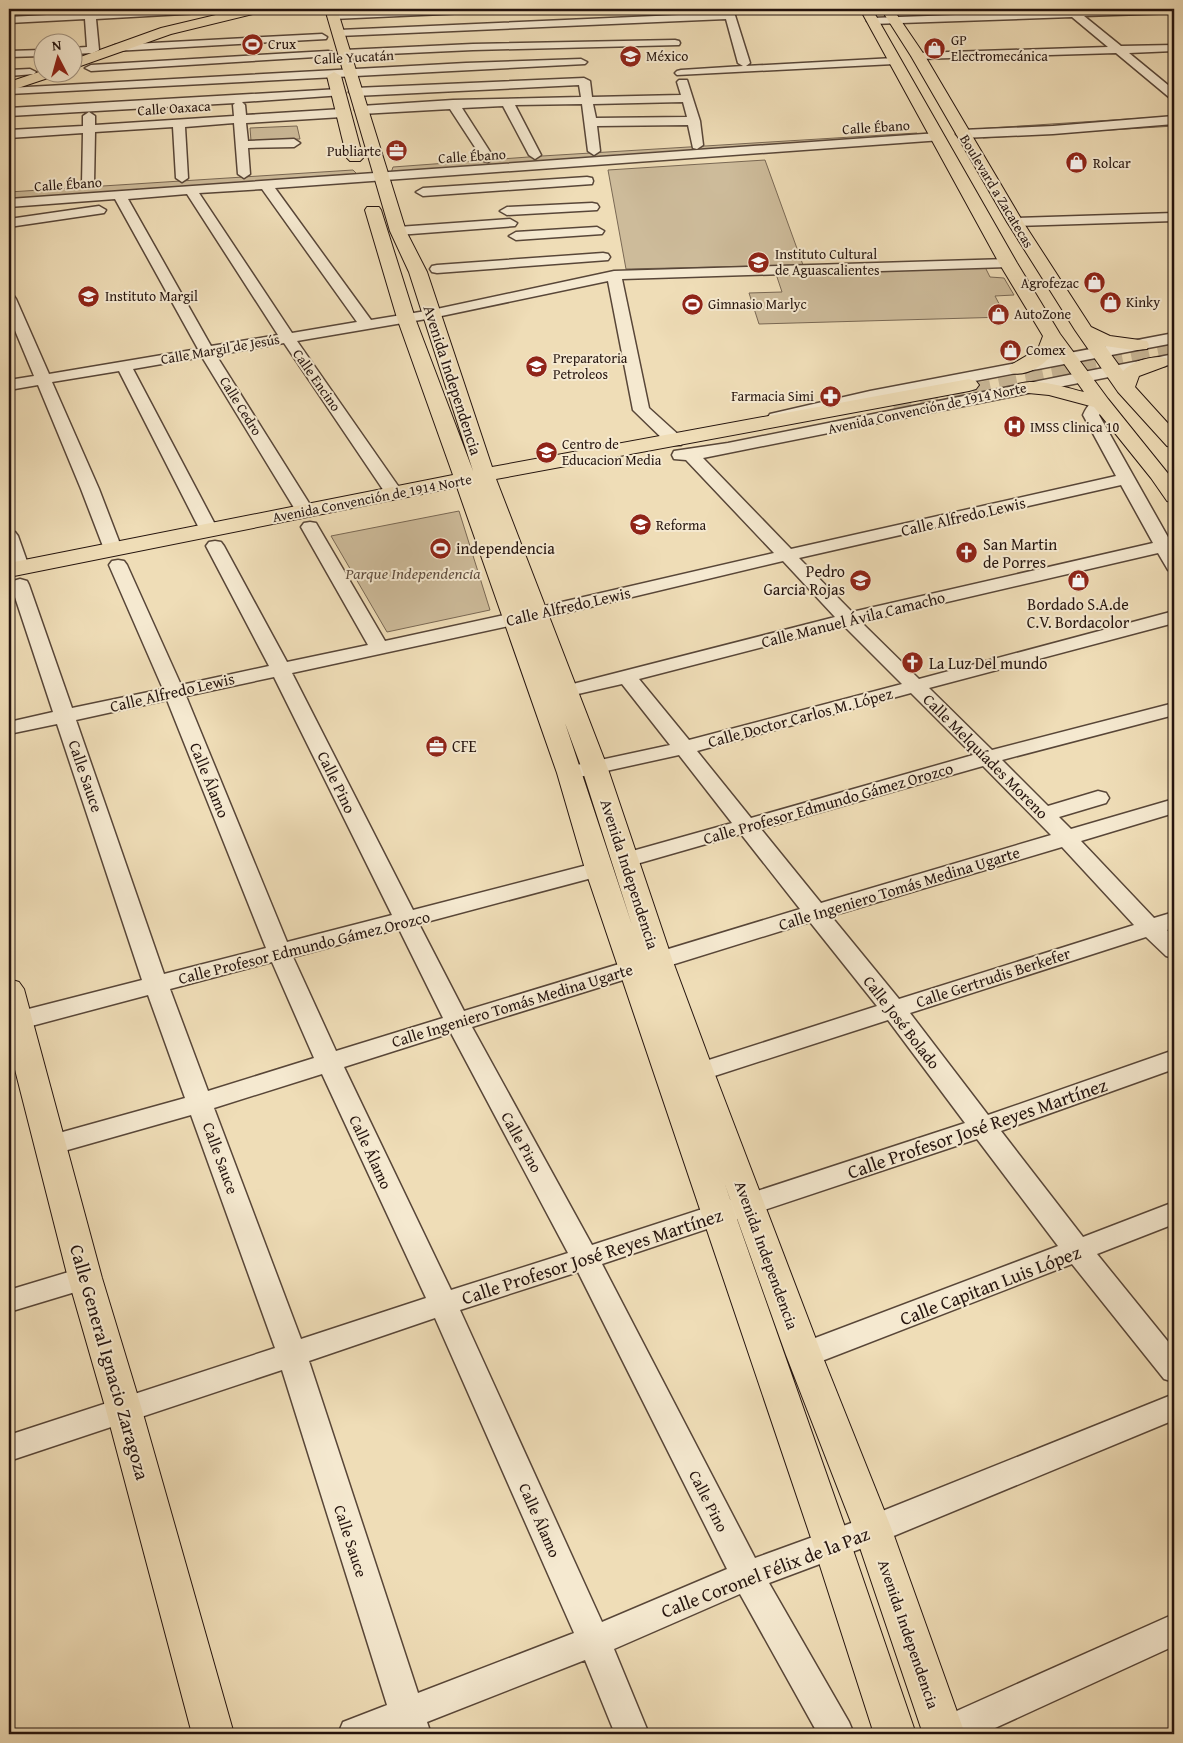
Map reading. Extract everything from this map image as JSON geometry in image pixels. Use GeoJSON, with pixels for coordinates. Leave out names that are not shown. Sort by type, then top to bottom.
{"type":"FeatureCollection","features":[{"type":"Feature","properties":{"kind":"main road"},"geometry":{"type":"LineString","coordinates":[[82,57],[166,31],[227,22],[256,9]]}},
{"type":"Feature","properties":{"kind":"main road","name":"Avenida Independencia"},"geometry":{"type":"LineString","coordinates":[[332,12],[398,231],[418,272],[432,314],[478,486]]}},
{"type":"Feature","properties":{"kind":"main road","name":"Boulevard a Zacatecas"},"geometry":{"type":"LineString","coordinates":[[891,14],[918,56],[1015,222],[1083,328],[1125,388],[1174,442]]}},
{"type":"Feature","properties":{"kind":"main road","name":"Boulevard a Zacatecas"},"geometry":{"type":"LineString","coordinates":[[869,15],[1008,263],[1052,336],[1084,377],[1100,403],[1147,457],[1174,497]]}},
{"type":"Feature","properties":{"kind":"main road","name":"Avenida Independencia"},"geometry":{"type":"LineString","coordinates":[[317,18],[342,113],[406,318],[478,486],[583,771],[646,963],[718,1216],[832,1544],[895,1734]]}},
{"type":"Feature","properties":{"kind":"main road"},"geometry":{"type":"LineString","coordinates":[[82,55],[157,28],[227,22]]}},
{"type":"Feature","properties":{"kind":"main road"},"geometry":{"type":"LineString","coordinates":[[9,80],[32,71]]}},
{"type":"Feature","properties":{"kind":"main road"},"geometry":{"type":"LineString","coordinates":[[9,87],[32,79]]}},
{"type":"Feature","properties":{"kind":"main road"},"geometry":{"type":"LineString","coordinates":[[1083,328],[1092,335],[1109,341],[1140,345]]}},
{"type":"Feature","properties":{"kind":"main road"},"geometry":{"type":"LineString","coordinates":[[1018,369],[1046,353],[1050,348],[1052,336]]}},
{"type":"Feature","properties":{"kind":"main road"},"geometry":{"type":"LineString","coordinates":[[1125,388],[1127,377],[1131,372],[1166,360]]}},
{"type":"Feature","properties":{"kind":"main road","name":"Avenida Convención de 1914 Norte"},"geometry":{"type":"LineString","coordinates":[[682,450],[736,428],[969,385]]}},
{"type":"Feature","properties":{"kind":"main road"},"geometry":{"type":"LineString","coordinates":[[1025,388],[1050,389],[1100,403]]}},
{"type":"Feature","properties":{"kind":"main road","name":"Avenida Convención de 1914 Norte"},"geometry":{"type":"LineString","coordinates":[[14,577],[478,486],[682,450],[894,409]]}},
{"type":"Feature","properties":{"kind":"main road","name":"Avenida Convención de 1914 Norte"},"geometry":{"type":"LineString","coordinates":[[308,519],[394,493],[478,486]]}},
{"type":"Feature","properties":{"kind":"main road","name":"Avenida Independencia"},"geometry":{"type":"LineString","coordinates":[[646,963],[699,1072],[804,1355],[873,1530],[944,1734]]}},
{"type":"Feature","properties":{"kind":"main road","name":"Calle General Ignacio Zaragoza"},"geometry":{"type":"LineString","coordinates":[[12,1011],[85,1278],[124,1410],[212,1734]]}},
{"type":"Feature","properties":{"kind":"street"},"geometry":{"type":"LineString","coordinates":[[332,12],[488,9]]}},
{"type":"Feature","properties":{"kind":"street"},"geometry":{"type":"LineString","coordinates":[[573,9],[594,151]]}},
{"type":"Feature","properties":{"kind":"street"},"geometry":{"type":"LineString","coordinates":[[869,15],[1174,10]]}},
{"type":"Feature","properties":{"kind":"street"},"geometry":{"type":"LineString","coordinates":[[1071,11],[1174,96]]}},
{"type":"Feature","properties":{"kind":"street"},"geometry":{"type":"LineString","coordinates":[[90,12],[93,50]]}},
{"type":"Feature","properties":{"kind":"street"},"geometry":{"type":"LineString","coordinates":[[9,20],[41,13],[90,12],[227,22],[322,37]]}},
{"type":"Feature","properties":{"kind":"street"},"geometry":{"type":"LineString","coordinates":[[344,53],[578,44],[729,12],[744,63]]}},
{"type":"Feature","properties":{"kind":"street"},"geometry":{"type":"LineString","coordinates":[[115,48],[227,22]]}},
{"type":"Feature","properties":{"kind":"street"},"geometry":{"type":"LineString","coordinates":[[227,22],[237,79],[244,174]]}},
{"type":"Feature","properties":{"kind":"street"},"geometry":{"type":"LineString","coordinates":[[339,33],[575,22],[670,26]]}},
{"type":"Feature","properties":{"kind":"street"},"geometry":{"type":"LineString","coordinates":[[670,26],[686,98],[694,120],[698,145]]}},
{"type":"Feature","properties":{"kind":"street"},"geometry":{"type":"LineString","coordinates":[[918,56],[1174,48]]}},
{"type":"Feature","properties":{"kind":"street"},"geometry":{"type":"LineString","coordinates":[[9,54],[32,53]]}},
{"type":"Feature","properties":{"kind":"street"},"geometry":{"type":"LineString","coordinates":[[82,64],[91,68],[328,54]]}},
{"type":"Feature","properties":{"kind":"street"},"geometry":{"type":"LineString","coordinates":[[680,70],[744,63],[892,58]]}},
{"type":"Feature","properties":{"kind":"street"},"geometry":{"type":"LineString","coordinates":[[680,70],[892,58]]}},
{"type":"Feature","properties":{"kind":"street","name":"Calle Yucatán"},"geometry":{"type":"LineString","coordinates":[[9,91],[466,66],[581,62]]}},
{"type":"Feature","properties":{"kind":"street"},"geometry":{"type":"LineString","coordinates":[[88,184],[91,68]]}},
{"type":"Feature","properties":{"kind":"street"},"geometry":{"type":"LineString","coordinates":[[9,73],[32,70]]}},
{"type":"Feature","properties":{"kind":"street"},"geometry":{"type":"LineString","coordinates":[[355,92],[584,81]]}},
{"type":"Feature","properties":{"kind":"street"},"geometry":{"type":"LineString","coordinates":[[9,112],[338,93]]}},
{"type":"Feature","properties":{"kind":"street"},"geometry":{"type":"LineString","coordinates":[[361,110],[507,102],[686,98]]}},
{"type":"Feature","properties":{"kind":"street"},"geometry":{"type":"LineString","coordinates":[[507,102],[534,155]]}},
{"type":"Feature","properties":{"kind":"street"},"geometry":{"type":"LineString","coordinates":[[453,104],[488,158]]}},
{"type":"Feature","properties":{"kind":"street","name":"Calle Oaxaca"},"geometry":{"type":"LineString","coordinates":[[9,134],[342,113]]}},
{"type":"Feature","properties":{"kind":"street"},"geometry":{"type":"LineString","coordinates":[[590,122],[694,120]]}},
{"type":"Feature","properties":{"kind":"street"},"geometry":{"type":"LineString","coordinates":[[962,134],[1174,120]]}},
{"type":"Feature","properties":{"kind":"street"},"geometry":{"type":"LineString","coordinates":[[179,123],[182,178]]}},
{"type":"Feature","properties":{"kind":"street","name":"Calle Ébano"},"geometry":{"type":"LineString","coordinates":[[9,203],[122,201],[191,191],[266,185],[488,158],[698,145],[935,134]]}},
{"type":"Feature","properties":{"kind":"street","name":"Calle Ébano"},"geometry":{"type":"LineString","coordinates":[[379,171],[935,134]]}},
{"type":"Feature","properties":{"kind":"street"},"geometry":{"type":"LineString","coordinates":[[242,145],[294,143]]}},
{"type":"Feature","properties":{"kind":"street","name":"Calle Ébano"},"geometry":{"type":"LineString","coordinates":[[71,185],[244,174],[360,173]]}},
{"type":"Feature","properties":{"kind":"street"},"geometry":{"type":"LineString","coordinates":[[423,192],[587,181]]}},
{"type":"Feature","properties":{"kind":"street"},"geometry":{"type":"LineString","coordinates":[[266,185],[366,324]]}},
{"type":"Feature","properties":{"kind":"street"},"geometry":{"type":"LineString","coordinates":[[500,187],[525,262]]}},
{"type":"Feature","properties":{"kind":"street"},"geometry":{"type":"LineString","coordinates":[[453,190],[457,205]]}},
{"type":"Feature","properties":{"kind":"street","name":"Calle Encino"},"geometry":{"type":"LineString","coordinates":[[191,191],[287,337],[394,493]]}},
{"type":"Feature","properties":{"kind":"street"},"geometry":{"type":"LineString","coordinates":[[9,223],[122,201]]}},
{"type":"Feature","properties":{"kind":"street","name":"Calle Cedro"},"geometry":{"type":"LineString","coordinates":[[122,201],[207,352],[308,519],[379,646]]}},
{"type":"Feature","properties":{"kind":"street"},"geometry":{"type":"LineString","coordinates":[[398,231],[511,223],[592,207]]}},
{"type":"Feature","properties":{"kind":"street"},"geometry":{"type":"LineString","coordinates":[[1015,222],[1174,218]]}},
{"type":"Feature","properties":{"kind":"street"},"geometry":{"type":"LineString","coordinates":[[511,223],[597,231]]}},
{"type":"Feature","properties":{"kind":"street"},"geometry":{"type":"LineString","coordinates":[[437,269],[477,264],[603,257]]}},
{"type":"Feature","properties":{"kind":"street","name":"Calle Margil de Jesús"},"geometry":{"type":"LineString","coordinates":[[9,385],[432,314],[614,275],[1008,263]]}},
{"type":"Feature","properties":{"kind":"street","name":"Calle Melquíades Moreno"},"geometry":{"type":"LineString","coordinates":[[614,275],[641,410],[1044,814],[1150,928],[1174,950]]}},
{"type":"Feature","properties":{"kind":"street","name":"Calle Álamo"},"geometry":{"type":"LineString","coordinates":[[9,299],[90,489],[115,557],[174,692],[280,953],[329,1063],[443,1304],[594,1641],[632,1734]]}},
{"type":"Feature","properties":{"kind":"street","name":"Avenida Convención de 1914 Norte"},"geometry":{"type":"LineString","coordinates":[[736,428],[813,408],[1174,338]]}},
{"type":"Feature","properties":{"kind":"street","name":"Avenida Convención de 1914 Norte"},"geometry":{"type":"LineString","coordinates":[[682,450],[1025,388],[1166,360]]}},
{"type":"Feature","properties":{"kind":"street","name":"Calle Pino"},"geometry":{"type":"LineString","coordinates":[[124,366],[280,668],[457,1022],[586,1260],[747,1576],[837,1734]]}},
{"type":"Feature","properties":{"kind":"street"},"geometry":{"type":"LineString","coordinates":[[1100,403],[1094,408],[1091,415],[1174,566]]}},
{"type":"Feature","properties":{"kind":"street","name":"Calle Alfredo Lewis"},"geometry":{"type":"LineString","coordinates":[[9,728],[379,646],[526,616],[1127,479]]}},
{"type":"Feature","properties":{"kind":"street","name":"Calle Sauce"},"geometry":{"type":"LineString","coordinates":[[9,536],[14,577],[66,716],[156,985],[292,1355],[410,1724]]}},
{"type":"Feature","properties":{"kind":"street","name":"Calle Manuel Ávila Camacho"},"geometry":{"type":"LineString","coordinates":[[555,694],[848,619],[1164,546]]}},
{"type":"Feature","properties":{"kind":"street","name":"Calle Doctor Carlos M. López"},"geometry":{"type":"LineString","coordinates":[[583,771],[683,748],[1174,618]]}},
{"type":"Feature","properties":{"kind":"street","name":"Calle José Bolado"},"geometry":{"type":"LineString","coordinates":[[627,677],[893,1009],[1078,1251],[1174,1370]]}},
{"type":"Feature","properties":{"kind":"street","name":"Calle Profesor Edmundo Gámez Orozco"},"geometry":{"type":"LineString","coordinates":[[12,1011],[156,985],[405,921],[988,758],[1174,709]]}},
{"type":"Feature","properties":{"kind":"street"},"geometry":{"type":"LineString","coordinates":[[1044,814],[1098,798]]}},
{"type":"Feature","properties":{"kind":"street","name":"Calle Ingeniero Tomás Medina Ugarte"},"geometry":{"type":"LineString","coordinates":[[50,1145],[200,1103],[646,963],[1174,806]]}},
{"type":"Feature","properties":{"kind":"street","name":"Calle Gertrudis Berkefer"},"geometry":{"type":"LineString","coordinates":[[699,1072],[1174,920]]}},
{"type":"Feature","properties":{"kind":"street","name":"Calle Profesor José Reyes Martínez"},"geometry":{"type":"LineString","coordinates":[[9,1448],[443,1304],[586,1260],[718,1216],[1070,1097],[1174,1059]]}},
{"type":"Feature","properties":{"kind":"street","name":"Calle Capitan Luis López"},"geometry":{"type":"LineString","coordinates":[[804,1355],[1174,1213]]}},
{"type":"Feature","properties":{"kind":"street"},"geometry":{"type":"LineString","coordinates":[[9,1301],[85,1278]]}},
{"type":"Feature","properties":{"kind":"street","name":"Calle Coronel Félix de la Paz"},"geometry":{"type":"LineString","coordinates":[[355,1734],[410,1724],[594,1641],[747,1576],[873,1530],[1174,1407]]}},
{"type":"Feature","properties":{"kind":"street"},"geometry":{"type":"LineString","coordinates":[[944,1734],[1174,1630]]}},
{"type":"Feature","properties":{"kind":"green space"},"geometry":{"type":"Polygon","coordinates":[[[1174,116],[1174,126],[983,138],[975,129],[1174,116]]]}},
{"type":"Feature","properties":{"kind":"green space"},"geometry":{"type":"Polygon","coordinates":[[[297,126],[300,139],[251,141],[250,128],[297,126]]]}},
{"type":"Feature","properties":{"kind":"green space"},"geometry":{"type":"Polygon","coordinates":[[[917,133],[920,136],[391,173],[393,167],[917,133]]]}},
{"type":"Feature","properties":{"kind":"green space"},"geometry":{"type":"Polygon","coordinates":[[[765,160],[803,265],[626,269],[608,170],[765,160]]]}},
{"type":"Feature","properties":{"kind":"green space"},"geometry":{"type":"Polygon","coordinates":[[[353,170],[360,177],[9,202],[9,192],[353,170]]]}},
{"type":"Feature","properties":{"kind":"green space"},"geometry":{"type":"Polygon","coordinates":[[[985,267],[990,277],[1004,278],[1014,295],[995,296],[1006,317],[759,324],[749,293],[782,292],[776,274],[985,267]]]}},
{"type":"Feature","properties":{"kind":"green space","name":"Parque Independencia"},"geometry":{"type":"Polygon","coordinates":[[[459,511],[490,610],[387,632],[331,536],[459,511]]]}},
{"type":"Feature","properties":{"kind":"tunnel"},"geometry":{"type":"LineString","coordinates":[[894,409],[1174,351]]}},
{"type":"Feature","properties":{"kind":"place","name":"Crux"},"geometry":{"type":"Point","coordinates":[252,44]}},
{"type":"Feature","properties":{"kind":"place","name":"GP Electromecánica"},"geometry":{"type":"Point","coordinates":[935,48]}},
{"type":"Feature","properties":{"kind":"place","name":"México"},"geometry":{"type":"Point","coordinates":[630,56]}},
{"type":"Feature","properties":{"kind":"place","name":"Publiarte"},"geometry":{"type":"Point","coordinates":[397,151]}},
{"type":"Feature","properties":{"kind":"place","name":"Rolcar"},"geometry":{"type":"Point","coordinates":[1077,163]}},
{"type":"Feature","properties":{"kind":"place","name":"Instituto Cultural de Aguascalientes"},"geometry":{"type":"Point","coordinates":[759,262]}},
{"type":"Feature","properties":{"kind":"place","name":"Agrofezac"},"geometry":{"type":"Point","coordinates":[1095,283]}},
{"type":"Feature","properties":{"kind":"place","name":"Instituto Margil"},"geometry":{"type":"Point","coordinates":[89,296]}},
{"type":"Feature","properties":{"kind":"place","name":"Kinky"},"geometry":{"type":"Point","coordinates":[1110,302]}},
{"type":"Feature","properties":{"kind":"place","name":"Gimnasio Marlyc"},"geometry":{"type":"Point","coordinates":[692,304]}},
{"type":"Feature","properties":{"kind":"place","name":"AutoZone"},"geometry":{"type":"Point","coordinates":[998,314]}},
{"type":"Feature","properties":{"kind":"place","name":"Comex"},"geometry":{"type":"Point","coordinates":[1010,350]}},
{"type":"Feature","properties":{"kind":"place","name":"Preparatoria Petroleos"},"geometry":{"type":"Point","coordinates":[537,366]}},
{"type":"Feature","properties":{"kind":"place","name":"Farmacia Simi"},"geometry":{"type":"Point","coordinates":[830,396]}},
{"type":"Feature","properties":{"kind":"place","name":"IMSS Clinica 10"},"geometry":{"type":"Point","coordinates":[1014,427]}},
{"type":"Feature","properties":{"kind":"place","name":"Centro de Educacion Media"},"geometry":{"type":"Point","coordinates":[546,452]}},
{"type":"Feature","properties":{"kind":"place","name":"Reforma"},"geometry":{"type":"Point","coordinates":[640,525]}},
{"type":"Feature","properties":{"kind":"place","name":"independencia"},"geometry":{"type":"Point","coordinates":[440,548]}},
{"type":"Feature","properties":{"kind":"place","name":"San Martin de Porres"},"geometry":{"type":"Point","coordinates":[967,553]}},
{"type":"Feature","properties":{"kind":"place","name":"Pedro Garcia Rojas"},"geometry":{"type":"Point","coordinates":[861,580]}},
{"type":"Feature","properties":{"kind":"place","name":"Bordado S.A.de C.V. Bordacolor"},"geometry":{"type":"Point","coordinates":[1078,580]}},
{"type":"Feature","properties":{"kind":"place","name":"La Luz Del mundo"},"geometry":{"type":"Point","coordinates":[913,663]}},
{"type":"Feature","properties":{"kind":"place","name":"CFE"},"geometry":{"type":"Point","coordinates":[436,746]}}]}
